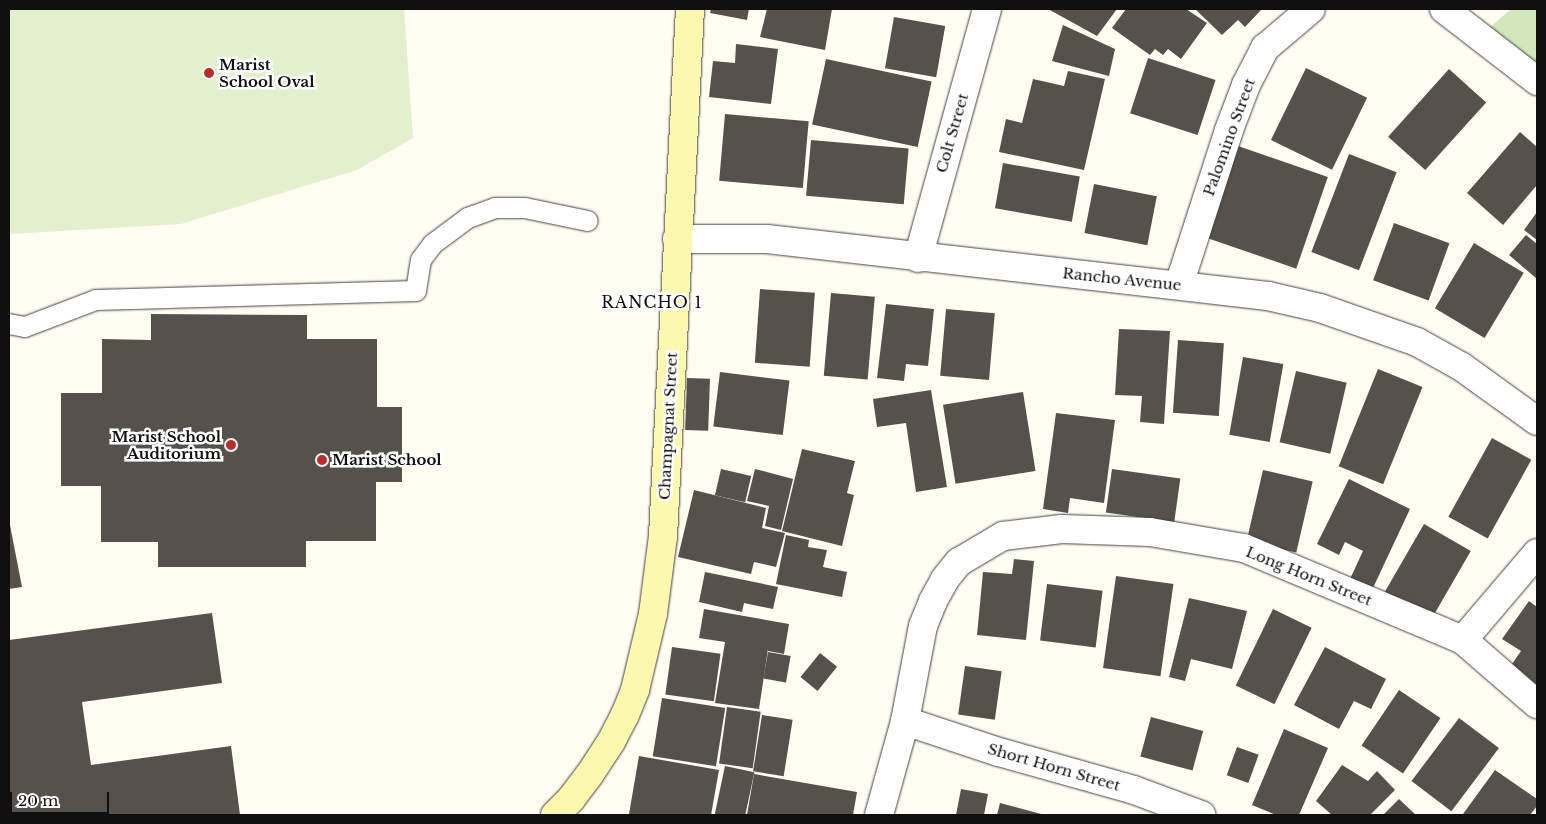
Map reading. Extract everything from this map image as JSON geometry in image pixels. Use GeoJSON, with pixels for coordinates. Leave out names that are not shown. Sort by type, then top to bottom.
{"type":"FeatureCollection","features":[{"type":"Feature","properties":{"kind":"street","name":"Champagnat Street"},"geometry":{"type":"LineString","coordinates":[[555,815],[571,800],[611,742],[636,690],[653,614],[663,536],[676,239],[690,9]]}},
{"type":"Feature","properties":{"kind":"street","name":"Colt Street"},"geometry":{"type":"LineString","coordinates":[[918,258],[987,9]]}},
{"type":"Feature","properties":{"kind":"street","name":"Palomino Street"},"geometry":{"type":"LineString","coordinates":[[1179,285],[1229,130],[1246,85],[1265,48],[1311,9]]}},
{"type":"Feature","properties":{"kind":"street"},"geometry":{"type":"LineString","coordinates":[[1444,9],[1537,81]]}},
{"type":"Feature","properties":{"kind":"street","name":"Rancho Avenue"},"geometry":{"type":"LineString","coordinates":[[676,239],[767,240],[1268,296],[1320,308],[1417,342],[1462,367],[1537,421]]}},
{"type":"Feature","properties":{"kind":"street","name":"Long Horn Street"},"geometry":{"type":"LineString","coordinates":[[880,815],[905,721],[923,626],[933,601],[945,580],[959,562],[1003,536],[1062,529],[1150,532],[1244,548],[1463,640],[1537,704]]}},
{"type":"Feature","properties":{"kind":"street"},"geometry":{"type":"LineString","coordinates":[[1463,640],[1537,554]]}},
{"type":"Feature","properties":{"kind":"street","name":"Short Horn Street"},"geometry":{"type":"LineString","coordinates":[[905,721],[999,752],[1134,790],[1201,815]]}},
{"type":"Feature","properties":{"kind":"lane"},"geometry":{"type":"LineString","coordinates":[[9,324],[25,327],[96,300],[416,291],[421,260],[433,244],[468,218],[496,208],[525,208],[588,221]]}},
{"type":"Feature","properties":{"kind":"green space","name":"Marist School Oval"},"geometry":{"type":"Polygon","coordinates":[[[9,9],[404,9],[413,138],[357,170],[181,224],[9,234],[9,9]]]}},
{"type":"Feature","properties":{"kind":"green space"},"geometry":{"type":"Polygon","coordinates":[[[1511,9],[1537,9],[1537,66],[1489,28],[1511,9]]]}},
{"type":"Feature","properties":{"kind":"building"},"geometry":{"type":"Polygon","coordinates":[[[711,9],[749,9],[747,20],[710,13],[711,9]]]}},
{"type":"Feature","properties":{"kind":"building"},"geometry":{"type":"Polygon","coordinates":[[[767,9],[832,9],[825,50],[760,37],[767,9]]]}},
{"type":"Feature","properties":{"kind":"building"},"geometry":{"type":"Polygon","coordinates":[[[1048,9],[1117,9],[1097,36],[1048,9]]]}},
{"type":"Feature","properties":{"kind":"building"},"geometry":{"type":"Polygon","coordinates":[[[1126,9],[1186,9],[1207,23],[1181,59],[1168,49],[1163,55],[1155,49],[1150,55],[1112,28],[1126,9]]]}},
{"type":"Feature","properties":{"kind":"building"},"geometry":{"type":"Polygon","coordinates":[[[1195,9],[1262,9],[1245,27],[1238,20],[1222,35],[1195,9]]]}},
{"type":"Feature","properties":{"kind":"building"},"geometry":{"type":"Polygon","coordinates":[[[894,17],[945,26],[936,77],[885,68],[894,17]]]}},
{"type":"Feature","properties":{"kind":"building"},"geometry":{"type":"Polygon","coordinates":[[[1063,25],[1115,49],[1109,76],[1052,61],[1063,25]]]}},
{"type":"Feature","properties":{"kind":"building"},"geometry":{"type":"Polygon","coordinates":[[[736,44],[778,49],[771,104],[709,97],[713,61],[735,63],[736,44]]]}},
{"type":"Feature","properties":{"kind":"building"},"geometry":{"type":"Polygon","coordinates":[[[1148,58],[1216,80],[1198,135],[1130,113],[1148,58]]]}},
{"type":"Feature","properties":{"kind":"building"},"geometry":{"type":"Polygon","coordinates":[[[826,59],[932,81],[918,147],[812,125],[826,59]]]}},
{"type":"Feature","properties":{"kind":"building"},"geometry":{"type":"Polygon","coordinates":[[[1306,68],[1367,98],[1332,170],[1271,140],[1306,68]]]}},
{"type":"Feature","properties":{"kind":"building"},"geometry":{"type":"Polygon","coordinates":[[[1449,69],[1486,102],[1425,170],[1388,137],[1449,69]]]}},
{"type":"Feature","properties":{"kind":"building"},"geometry":{"type":"Polygon","coordinates":[[[1068,71],[1105,79],[1084,170],[999,152],[1006,119],[1022,123],[1033,79],[1064,86],[1068,71]]]}},
{"type":"Feature","properties":{"kind":"building"},"geometry":{"type":"Polygon","coordinates":[[[725,114],[809,121],[803,188],[719,181],[725,114]]]}},
{"type":"Feature","properties":{"kind":"building"},"geometry":{"type":"Polygon","coordinates":[[[1520,132],[1537,147],[1537,185],[1503,225],[1467,193],[1520,132]]]}},
{"type":"Feature","properties":{"kind":"building"},"geometry":{"type":"Polygon","coordinates":[[[811,140],[909,149],[904,204],[806,196],[811,140]]]}},
{"type":"Feature","properties":{"kind":"building"},"geometry":{"type":"Polygon","coordinates":[[[1238,146],[1328,177],[1296,269],[1206,238],[1238,146]]]}},
{"type":"Feature","properties":{"kind":"building"},"geometry":{"type":"Polygon","coordinates":[[[1349,154],[1397,172],[1359,270],[1311,252],[1349,154]]]}},
{"type":"Feature","properties":{"kind":"building"},"geometry":{"type":"Polygon","coordinates":[[[1003,163],[1080,177],[1072,222],[995,208],[1003,163]]]}},
{"type":"Feature","properties":{"kind":"building"},"geometry":{"type":"Polygon","coordinates":[[[1094,184],[1157,196],[1147,245],[1084,233],[1094,184]]]}},
{"type":"Feature","properties":{"kind":"building"},"geometry":{"type":"Polygon","coordinates":[[[1537,212],[1537,240],[1524,230],[1537,212]]]}},
{"type":"Feature","properties":{"kind":"building"},"geometry":{"type":"Polygon","coordinates":[[[1394,223],[1449,243],[1429,301],[1373,280],[1394,223]]]}},
{"type":"Feature","properties":{"kind":"building"},"geometry":{"type":"Polygon","coordinates":[[[1526,235],[1537,244],[1537,279],[1509,255],[1526,235]]]}},
{"type":"Feature","properties":{"kind":"building"},"geometry":{"type":"Polygon","coordinates":[[[1474,243],[1524,273],[1485,338],[1435,308],[1474,243]]]}},
{"type":"Feature","properties":{"kind":"building"},"geometry":{"type":"Polygon","coordinates":[[[760,289],[815,293],[810,367],[755,363],[760,289]]]}},
{"type":"Feature","properties":{"kind":"building"},"geometry":{"type":"Polygon","coordinates":[[[831,293],[875,297],[868,380],[824,376],[831,293]]]}},
{"type":"Feature","properties":{"kind":"building"},"geometry":{"type":"Polygon","coordinates":[[[886,304],[934,309],[928,366],[906,364],[904,381],[877,378],[886,304]]]}},
{"type":"Feature","properties":{"kind":"building"},"geometry":{"type":"Polygon","coordinates":[[[946,309],[995,313],[989,380],[940,376],[946,309]]]}},
{"type":"Feature","properties":{"kind":"building","name":"Marist School Auditorium"},"geometry":{"type":"Polygon","coordinates":[[[151,314],[307,315],[307,339],[377,339],[377,407],[402,407],[402,482],[376,482],[376,541],[306,541],[306,567],[158,567],[158,542],[101,542],[101,486],[61,486],[61,393],[102,393],[102,339],[151,340],[151,314]]]}},
{"type":"Feature","properties":{"kind":"building"},"geometry":{"type":"Polygon","coordinates":[[[1119,329],[1170,331],[1164,424],[1140,422],[1142,396],[1115,395],[1119,329]]]}},
{"type":"Feature","properties":{"kind":"building"},"geometry":{"type":"Polygon","coordinates":[[[1178,340],[1224,343],[1219,416],[1173,413],[1178,340]]]}},
{"type":"Feature","properties":{"kind":"building"},"geometry":{"type":"Polygon","coordinates":[[[1243,357],[1283,364],[1270,442],[1229,435],[1243,357]]]}},
{"type":"Feature","properties":{"kind":"building"},"geometry":{"type":"Polygon","coordinates":[[[1378,369],[1423,387],[1383,484],[1339,466],[1378,369]]]}},
{"type":"Feature","properties":{"kind":"building"},"geometry":{"type":"Polygon","coordinates":[[[1296,371],[1347,383],[1330,454],[1280,442],[1296,371]]]}},
{"type":"Feature","properties":{"kind":"building"},"geometry":{"type":"Polygon","coordinates":[[[720,372],[789,381],[783,435],[713,427],[720,372]]]}},
{"type":"Feature","properties":{"kind":"building"},"geometry":{"type":"Polygon","coordinates":[[[687,378],[710,379],[708,431],[685,430],[687,378]]]}},
{"type":"Feature","properties":{"kind":"building"},"geometry":{"type":"Polygon","coordinates":[[[931,390],[947,487],[916,492],[906,423],[877,427],[873,399],[931,390]]]}},
{"type":"Feature","properties":{"kind":"building"},"geometry":{"type":"Polygon","coordinates":[[[1023,392],[1036,471],[956,484],[943,405],[1023,392]]]}},
{"type":"Feature","properties":{"kind":"building"},"geometry":{"type":"Polygon","coordinates":[[[1056,413],[1115,420],[1104,503],[1070,498],[1068,513],[1043,509],[1056,413]]]}},
{"type":"Feature","properties":{"kind":"building"},"geometry":{"type":"Polygon","coordinates":[[[1492,438],[1531,460],[1488,539],[1448,517],[1492,438]]]}},
{"type":"Feature","properties":{"kind":"building"},"geometry":{"type":"Polygon","coordinates":[[[802,449],[855,461],[847,493],[854,495],[842,546],[782,531],[802,449]]]}},
{"type":"Feature","properties":{"kind":"building"},"geometry":{"type":"Polygon","coordinates":[[[721,469],[751,476],[745,502],[715,495],[721,469]]]}},
{"type":"Feature","properties":{"kind":"building"},"geometry":{"type":"Polygon","coordinates":[[[755,469],[793,479],[781,530],[765,526],[769,506],[747,501],[755,469]]]}},
{"type":"Feature","properties":{"kind":"building"},"geometry":{"type":"Polygon","coordinates":[[[1112,469],[1180,479],[1174,522],[1106,513],[1112,469]]]}},
{"type":"Feature","properties":{"kind":"building"},"geometry":{"type":"Polygon","coordinates":[[[1263,470],[1313,481],[1296,553],[1247,541],[1263,470]]]}},
{"type":"Feature","properties":{"kind":"building"},"geometry":{"type":"Polygon","coordinates":[[[1349,479],[1410,509],[1372,590],[1350,579],[1363,551],[1345,542],[1339,555],[1317,544],[1349,479]]]}},
{"type":"Feature","properties":{"kind":"building"},"geometry":{"type":"Polygon","coordinates":[[[694,490],[766,508],[762,528],[785,533],[776,567],[754,562],[751,574],[678,557],[694,490]]]}},
{"type":"Feature","properties":{"kind":"building"},"geometry":{"type":"Polygon","coordinates":[[[9,520],[22,587],[9,589],[9,520]]]}},
{"type":"Feature","properties":{"kind":"building"},"geometry":{"type":"Polygon","coordinates":[[[1424,524],[1471,551],[1432,619],[1385,592],[1424,524]]]}},
{"type":"Feature","properties":{"kind":"building"},"geometry":{"type":"Polygon","coordinates":[[[786,535],[809,540],[808,547],[827,550],[823,567],[847,572],[842,597],[776,584],[786,535]]]}},
{"type":"Feature","properties":{"kind":"building"},"geometry":{"type":"Polygon","coordinates":[[[1014,559],[1034,561],[1026,640],[977,635],[983,572],[1012,574],[1014,559]]]}},
{"type":"Feature","properties":{"kind":"building"},"geometry":{"type":"Polygon","coordinates":[[[705,572],[778,587],[773,609],[744,603],[742,612],[699,602],[705,572]]]}},
{"type":"Feature","properties":{"kind":"building"},"geometry":{"type":"Polygon","coordinates":[[[1116,576],[1173,584],[1160,676],[1103,668],[1116,576]]]}},
{"type":"Feature","properties":{"kind":"building"},"geometry":{"type":"Polygon","coordinates":[[[1047,584],[1103,591],[1096,647],[1040,641],[1047,584]]]}},
{"type":"Feature","properties":{"kind":"building"},"geometry":{"type":"Polygon","coordinates":[[[1189,598],[1247,611],[1232,669],[1191,659],[1185,681],[1169,677],[1189,598]]]}},
{"type":"Feature","properties":{"kind":"building"},"geometry":{"type":"Polygon","coordinates":[[[1529,601],[1537,607],[1537,698],[1505,674],[1521,651],[1502,639],[1529,601]]]}},
{"type":"Feature","properties":{"kind":"building"},"geometry":{"type":"Polygon","coordinates":[[[704,609],[789,624],[784,654],[768,651],[768,649],[759,709],[715,703],[725,642],[699,638],[704,609]]]}},
{"type":"Feature","properties":{"kind":"building"},"geometry":{"type":"Polygon","coordinates":[[[1273,609],[1312,628],[1274,704],[1236,685],[1273,609]]]}},
{"type":"Feature","properties":{"kind":"building"},"geometry":{"type":"Polygon","coordinates":[[[212,613],[222,683],[82,702],[91,765],[231,746],[240,815],[9,815],[9,640],[212,613]]]}},
{"type":"Feature","properties":{"kind":"building"},"geometry":{"type":"Polygon","coordinates":[[[672,647],[721,654],[714,701],[665,695],[672,647]]]}},
{"type":"Feature","properties":{"kind":"building"},"geometry":{"type":"Polygon","coordinates":[[[1325,647],[1386,679],[1371,709],[1354,701],[1339,729],[1294,705],[1325,647]]]}},
{"type":"Feature","properties":{"kind":"building"},"geometry":{"type":"Polygon","coordinates":[[[768,652],[791,656],[786,683],[763,679],[768,652]]]}},
{"type":"Feature","properties":{"kind":"building"},"geometry":{"type":"Polygon","coordinates":[[[820,653],[837,667],[818,691],[800,677],[820,653]]]}},
{"type":"Feature","properties":{"kind":"building"},"geometry":{"type":"Polygon","coordinates":[[[965,666],[1002,671],[995,720],[958,715],[965,666]]]}},
{"type":"Feature","properties":{"kind":"building"},"geometry":{"type":"Polygon","coordinates":[[[1399,690],[1440,718],[1403,774],[1362,746],[1399,690]]]}},
{"type":"Feature","properties":{"kind":"building"},"geometry":{"type":"Polygon","coordinates":[[[662,698],[725,708],[716,766],[653,756],[662,698]]]}},
{"type":"Feature","properties":{"kind":"building"},"geometry":{"type":"Polygon","coordinates":[[[727,707],[761,712],[753,768],[719,763],[727,707]]]}},
{"type":"Feature","properties":{"kind":"building"},"geometry":{"type":"Polygon","coordinates":[[[762,715],[793,720],[784,776],[753,771],[762,715]]]}},
{"type":"Feature","properties":{"kind":"building"},"geometry":{"type":"Polygon","coordinates":[[[1151,717],[1203,731],[1193,771],[1140,757],[1151,717]]]}},
{"type":"Feature","properties":{"kind":"building"},"geometry":{"type":"Polygon","coordinates":[[[1459,718],[1499,748],[1451,811],[1411,781],[1459,718]]]}},
{"type":"Feature","properties":{"kind":"building"},"geometry":{"type":"Polygon","coordinates":[[[1284,729],[1328,748],[1299,815],[1276,815],[1252,805],[1284,729]]]}},
{"type":"Feature","properties":{"kind":"building"},"geometry":{"type":"Polygon","coordinates":[[[1237,747],[1259,755],[1248,783],[1227,775],[1237,747]]]}},
{"type":"Feature","properties":{"kind":"building"},"geometry":{"type":"Polygon","coordinates":[[[639,756],[719,770],[711,815],[629,814],[639,756]]]}},
{"type":"Feature","properties":{"kind":"building"},"geometry":{"type":"Polygon","coordinates":[[[1342,765],[1368,781],[1377,771],[1395,790],[1370,815],[1332,815],[1316,801],[1342,765]]]}},
{"type":"Feature","properties":{"kind":"building"},"geometry":{"type":"Polygon","coordinates":[[[725,766],[754,772],[745,815],[715,815],[725,766]]]}},
{"type":"Feature","properties":{"kind":"building"},"geometry":{"type":"Polygon","coordinates":[[[1495,770],[1537,799],[1537,806],[1530,815],[1463,814],[1495,770]]]}},
{"type":"Feature","properties":{"kind":"building"},"geometry":{"type":"Polygon","coordinates":[[[754,774],[857,792],[853,815],[747,815],[754,774]]]}},
{"type":"Feature","properties":{"kind":"building"},"geometry":{"type":"Polygon","coordinates":[[[961,789],[988,794],[984,815],[956,815],[961,789]]]}},
{"type":"Feature","properties":{"kind":"building"},"geometry":{"type":"Polygon","coordinates":[[[1399,799],[1416,815],[1383,815],[1399,799]]]}},
{"type":"Feature","properties":{"kind":"building"},"geometry":{"type":"Polygon","coordinates":[[[1000,803],[1045,815],[997,815],[1000,803]]]}},
{"type":"Feature","properties":{"kind":"place","name":"Marist School Oval"},"geometry":{"type":"Point","coordinates":[209,73]}},
{"type":"Feature","properties":{"kind":"place","name":"Marist School Auditorium"},"geometry":{"type":"Point","coordinates":[231,445]}},
{"type":"Feature","properties":{"kind":"place","name":"Marist School"},"geometry":{"type":"Point","coordinates":[322,460]}},
{"type":"Feature","properties":{"kind":"district","name":"RANCHO 1"},"geometry":{"type":"Point","coordinates":[652,302]}}]}
